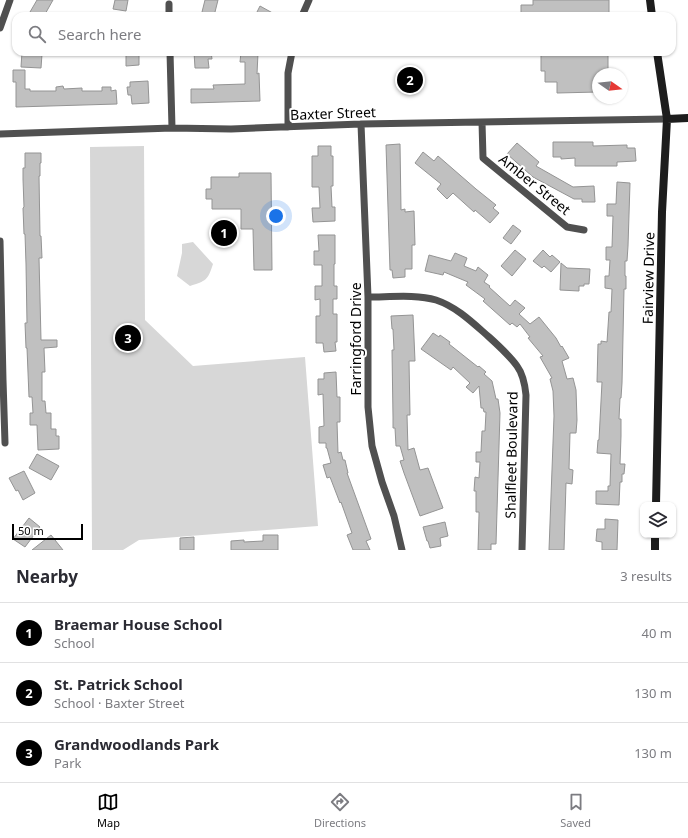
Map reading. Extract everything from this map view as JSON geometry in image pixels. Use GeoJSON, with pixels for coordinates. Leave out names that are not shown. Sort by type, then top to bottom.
{"type":"FeatureCollection","features":[{"type":"Feature","properties":{"kind":"main road"},"geometry":{"type":"LineString","coordinates":[[650,0],[652,12]]}},
{"type":"Feature","properties":{"kind":"main road","name":"Fairview Drive"},"geometry":{"type":"LineString","coordinates":[[656,502],[662,212],[667,119],[658,56]]}},
{"type":"Feature","properties":{"kind":"main road"},"geometry":{"type":"LineString","coordinates":[[667,119],[688,118]]}},
{"type":"Feature","properties":{"kind":"main road"},"geometry":{"type":"LineString","coordinates":[[655,538],[655,550]]}},
{"type":"Feature","properties":{"kind":"street"},"geometry":{"type":"LineString","coordinates":[[0,28],[10,0]]}},
{"type":"Feature","properties":{"kind":"street"},"geometry":{"type":"LineString","coordinates":[[304,12],[309,0]]}},
{"type":"Feature","properties":{"kind":"street"},"geometry":{"type":"LineString","coordinates":[[169,4],[169,12]]}},
{"type":"Feature","properties":{"kind":"street"},"geometry":{"type":"LineString","coordinates":[[170,56],[172,128]]}},
{"type":"Feature","properties":{"kind":"street"},"geometry":{"type":"LineString","coordinates":[[288,127],[288,73],[291,56]]}},
{"type":"Feature","properties":{"kind":"street","name":"Baxter Street"},"geometry":{"type":"LineString","coordinates":[[0,134],[172,128],[231,129],[361,124],[667,119]]}},
{"type":"Feature","properties":{"kind":"street","name":"Amber Street"},"geometry":{"type":"LineString","coordinates":[[482,122],[483,158],[567,227],[584,230]]}},
{"type":"Feature","properties":{"kind":"street","name":"Farringford Drive"},"geometry":{"type":"LineString","coordinates":[[361,124],[368,297],[368,407],[372,446],[382,482],[394,516],[402,550]]}},
{"type":"Feature","properties":{"kind":"street"},"geometry":{"type":"LineString","coordinates":[[0,241],[1,380],[5,442]]}},
{"type":"Feature","properties":{"kind":"street","name":"Shalfleet Boulevard"},"geometry":{"type":"LineString","coordinates":[[368,297],[419,297],[436,300],[466,317],[505,352],[518,367],[524,380],[526,395],[522,550]]}},
{"type":"Feature","properties":{"kind":"shaded area"},"geometry":{"type":"Polygon","coordinates":[[[144,146],[145,320],[193,366],[305,357],[318,526],[139,540],[123,550],[92,550],[90,147],[144,146]]]}},
{"type":"Feature","properties":{"kind":"shaded area"},"geometry":{"type":"Polygon","coordinates":[[[193,242],[213,264],[206,279],[200,283],[190,286],[177,276],[182,253],[182,244],[193,242]]]}},
{"type":"Feature","properties":{"kind":"building"},"geometry":{"type":"Polygon","coordinates":[[[37,0],[53,0],[46,12],[30,12],[37,0]]]}},
{"type":"Feature","properties":{"kind":"building"},"geometry":{"type":"Polygon","coordinates":[[[115,0],[128,0],[126,11],[113,9],[115,0]]]}},
{"type":"Feature","properties":{"kind":"building"},"geometry":{"type":"Polygon","coordinates":[[[205,0],[218,0],[215,12],[202,12],[205,0]]]}},
{"type":"Feature","properties":{"kind":"building"},"geometry":{"type":"Polygon","coordinates":[[[533,0],[609,0],[609,12],[521,12],[521,5],[533,5],[533,0]]]}},
{"type":"Feature","properties":{"kind":"building"},"geometry":{"type":"Polygon","coordinates":[[[260,6],[271,12],[257,12],[260,6]]]}},
{"type":"Feature","properties":{"kind":"building"},"geometry":{"type":"Polygon","coordinates":[[[22,56],[42,56],[41,68],[21,67],[22,56]]]}},
{"type":"Feature","properties":{"kind":"building"},"geometry":{"type":"Polygon","coordinates":[[[126,56],[139,56],[139,65],[126,66],[126,56]]]}},
{"type":"Feature","properties":{"kind":"building"},"geometry":{"type":"Polygon","coordinates":[[[194,56],[212,56],[212,59],[208,59],[209,68],[195,68],[194,56]]]}},
{"type":"Feature","properties":{"kind":"building"},"geometry":{"type":"Polygon","coordinates":[[[241,56],[258,56],[257,74],[259,73],[260,101],[191,103],[191,89],[214,89],[213,85],[245,84],[245,62],[240,62],[241,56]]]}},
{"type":"Feature","properties":{"kind":"building"},"geometry":{"type":"Polygon","coordinates":[[[541,56],[608,56],[608,68],[592,68],[592,92],[557,93],[557,82],[545,82],[545,71],[541,71],[541,56]]]}},
{"type":"Feature","properties":{"kind":"building"},"geometry":{"type":"Polygon","coordinates":[[[13,70],[25,70],[25,89],[30,89],[30,91],[56,91],[56,87],[63,86],[64,89],[82,88],[82,91],[102,91],[102,87],[111,87],[111,91],[116,90],[117,104],[16,107],[16,82],[13,82],[13,70]]]}},
{"type":"Feature","properties":{"kind":"building"},"geometry":{"type":"Polygon","coordinates":[[[148,81],[149,103],[132,104],[131,95],[128,95],[127,87],[130,87],[130,82],[148,81]]]}},
{"type":"Feature","properties":{"kind":"building"},"geometry":{"type":"Polygon","coordinates":[[[553,142],[593,142],[593,146],[627,145],[627,148],[635,148],[636,161],[617,162],[617,166],[575,166],[575,158],[561,159],[561,157],[553,157],[553,142]]]}},
{"type":"Feature","properties":{"kind":"building"},"geometry":{"type":"Polygon","coordinates":[[[517,143],[539,162],[536,166],[573,187],[594,186],[595,202],[582,202],[582,199],[574,199],[533,177],[507,154],[517,143]]]}},
{"type":"Feature","properties":{"kind":"building"},"geometry":{"type":"Polygon","coordinates":[[[400,144],[401,210],[405,209],[405,212],[414,211],[415,245],[412,245],[412,269],[405,269],[405,277],[393,278],[392,270],[390,270],[386,145],[400,144]]]}},
{"type":"Feature","properties":{"kind":"building"},"geometry":{"type":"Polygon","coordinates":[[[318,146],[331,146],[331,156],[333,156],[333,186],[331,186],[332,207],[335,207],[335,221],[313,222],[312,208],[320,208],[319,187],[312,187],[312,156],[318,156],[318,146]]]}},
{"type":"Feature","properties":{"kind":"building"},"geometry":{"type":"Polygon","coordinates":[[[423,152],[434,161],[438,156],[496,205],[493,208],[499,213],[490,223],[475,210],[474,212],[453,193],[447,199],[437,189],[441,184],[415,163],[423,152]]]}},
{"type":"Feature","properties":{"kind":"building"},"geometry":{"type":"Polygon","coordinates":[[[25,153],[41,153],[39,176],[42,258],[39,258],[41,340],[57,340],[57,347],[44,348],[45,372],[42,372],[42,401],[45,401],[46,413],[51,413],[51,429],[56,429],[56,436],[59,436],[59,449],[38,450],[37,425],[30,425],[30,413],[33,413],[32,397],[29,397],[25,323],[27,323],[23,168],[25,168],[25,153]]]}},
{"type":"Feature","properties":{"kind":"building"},"geometry":{"type":"Polygon","coordinates":[[[239,173],[271,173],[272,270],[254,270],[253,229],[241,229],[241,209],[212,209],[212,199],[206,199],[206,189],[211,189],[211,177],[239,177],[239,173]]]}},
{"type":"Feature","properties":{"kind":"building"},"geometry":{"type":"Polygon","coordinates":[[[617,182],[630,183],[628,246],[627,261],[625,261],[626,289],[624,289],[622,383],[619,419],[621,419],[620,464],[625,464],[624,474],[622,474],[622,482],[620,482],[619,505],[596,504],[596,491],[608,491],[608,486],[610,486],[611,454],[597,453],[602,382],[597,382],[598,344],[601,344],[601,341],[607,342],[609,312],[611,312],[612,289],[605,288],[605,276],[609,276],[610,260],[606,260],[606,247],[612,247],[613,216],[607,216],[607,204],[616,204],[617,182]]]}},
{"type":"Feature","properties":{"kind":"building"},"geometry":{"type":"Polygon","coordinates":[[[513,225],[521,231],[511,244],[503,238],[513,225]]]}},
{"type":"Feature","properties":{"kind":"building"},"geometry":{"type":"Polygon","coordinates":[[[318,235],[335,235],[334,286],[337,286],[337,299],[333,299],[333,314],[337,314],[337,342],[335,342],[336,351],[324,352],[323,343],[316,343],[316,316],[320,316],[320,299],[315,300],[315,286],[322,286],[322,265],[314,265],[314,251],[319,251],[318,235]]]}},
{"type":"Feature","properties":{"kind":"building"},"geometry":{"type":"Polygon","coordinates":[[[515,250],[526,259],[512,276],[501,266],[515,250]]]}},
{"type":"Feature","properties":{"kind":"building"},"geometry":{"type":"Polygon","coordinates":[[[543,250],[550,257],[552,255],[560,262],[551,272],[544,266],[542,268],[533,261],[543,250]]]}},
{"type":"Feature","properties":{"kind":"building"},"geometry":{"type":"Polygon","coordinates":[[[455,253],[467,258],[464,266],[476,271],[478,267],[488,275],[484,282],[510,306],[515,300],[525,308],[519,314],[530,324],[539,317],[556,338],[561,347],[562,346],[569,358],[562,361],[567,379],[573,378],[576,390],[577,420],[576,433],[570,433],[569,469],[573,470],[572,484],[566,483],[564,550],[549,550],[554,416],[553,391],[550,379],[552,378],[540,357],[543,356],[528,338],[530,337],[520,324],[517,327],[512,323],[510,325],[483,301],[485,299],[466,285],[468,282],[444,272],[443,275],[425,271],[429,255],[451,261],[455,253]]]}},
{"type":"Feature","properties":{"kind":"building"},"geometry":{"type":"Polygon","coordinates":[[[561,263],[567,268],[590,269],[589,284],[579,286],[579,291],[560,290],[561,263]]]}},
{"type":"Feature","properties":{"kind":"building"},"geometry":{"type":"Polygon","coordinates":[[[413,315],[415,361],[409,361],[410,415],[407,415],[408,450],[414,448],[420,470],[428,468],[443,508],[420,516],[400,461],[404,460],[400,446],[396,446],[395,428],[393,428],[392,350],[394,350],[391,316],[413,315]]]}},
{"type":"Feature","properties":{"kind":"building"},"geometry":{"type":"Polygon","coordinates":[[[433,333],[439,337],[440,335],[450,342],[449,344],[486,372],[484,374],[492,381],[496,399],[498,399],[500,413],[496,544],[491,544],[491,550],[478,550],[479,512],[476,512],[476,491],[474,491],[475,477],[479,478],[480,462],[476,462],[476,452],[481,452],[482,431],[485,431],[486,412],[484,412],[483,408],[481,408],[479,386],[473,393],[466,387],[470,383],[453,367],[451,370],[421,349],[433,333]]]}},
{"type":"Feature","properties":{"kind":"building"},"geometry":{"type":"Polygon","coordinates":[[[336,372],[337,397],[340,397],[340,422],[337,422],[338,453],[341,452],[343,460],[345,460],[347,473],[371,539],[366,541],[370,550],[353,550],[347,535],[352,533],[341,502],[340,503],[330,477],[327,478],[323,465],[331,463],[326,448],[326,443],[319,443],[319,427],[324,426],[323,394],[318,395],[318,379],[324,379],[324,373],[336,372]]]}},
{"type":"Feature","properties":{"kind":"building"},"geometry":{"type":"Polygon","coordinates":[[[37,454],[59,466],[51,480],[29,468],[37,454]]]}},
{"type":"Feature","properties":{"kind":"building"},"geometry":{"type":"Polygon","coordinates":[[[24,471],[35,493],[23,500],[9,478],[24,471]]]}},
{"type":"Feature","properties":{"kind":"building"},"geometry":{"type":"Polygon","coordinates":[[[29,518],[40,527],[25,547],[13,539],[29,518]]]}},
{"type":"Feature","properties":{"kind":"building"},"geometry":{"type":"Polygon","coordinates":[[[605,519],[618,520],[617,550],[602,550],[602,542],[596,541],[597,529],[605,529],[605,519]]]}},
{"type":"Feature","properties":{"kind":"building"},"geometry":{"type":"Polygon","coordinates":[[[445,522],[448,536],[440,538],[441,546],[430,548],[423,527],[445,522]]]}},
{"type":"Feature","properties":{"kind":"building"},"geometry":{"type":"Polygon","coordinates":[[[51,535],[63,550],[32,550],[51,535]]]}},
{"type":"Feature","properties":{"kind":"building"},"geometry":{"type":"Polygon","coordinates":[[[263,535],[278,535],[278,550],[231,550],[231,541],[263,541],[263,535]]]}},
{"type":"Feature","properties":{"kind":"building"},"geometry":{"type":"Polygon","coordinates":[[[194,537],[194,550],[180,550],[180,538],[194,537]]]}},
{"type":"Feature","properties":{"kind":"place","name":"St. Patrick School"},"geometry":{"type":"Point","coordinates":[410,80]}},
{"type":"Feature","properties":{"kind":"place","name":"Braemar House School"},"geometry":{"type":"Point","coordinates":[224,233]}},
{"type":"Feature","properties":{"kind":"place","name":"Grandwoodlands Park"},"geometry":{"type":"Point","coordinates":[128,338]}}]}
